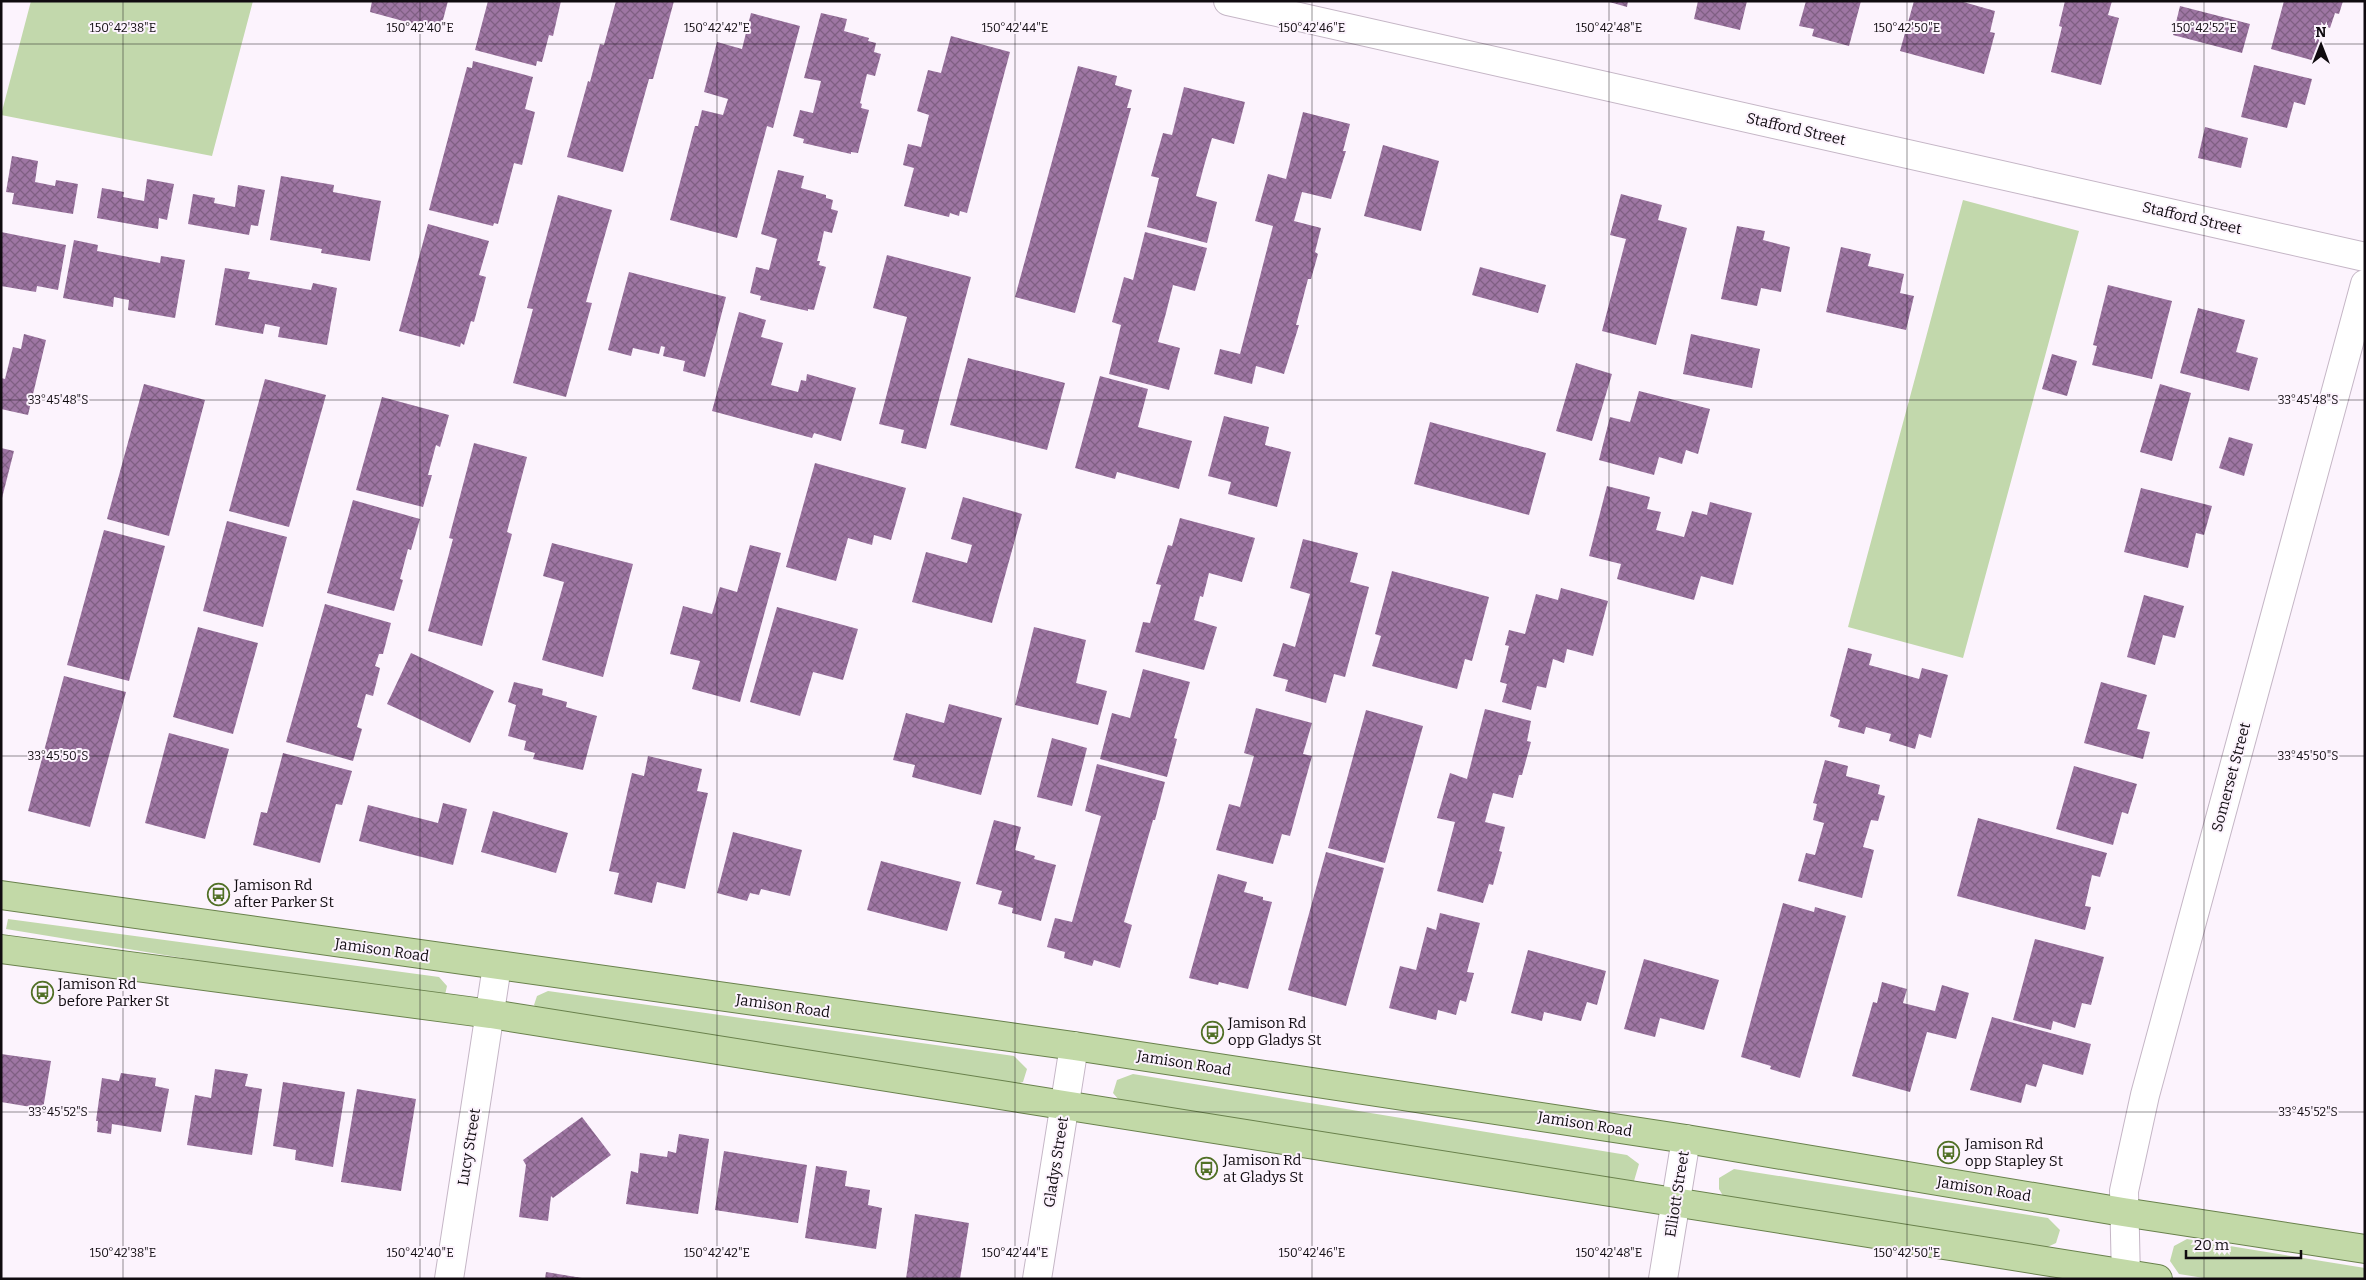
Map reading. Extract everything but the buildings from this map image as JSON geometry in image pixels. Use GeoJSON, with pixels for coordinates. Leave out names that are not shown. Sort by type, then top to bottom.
{"type":"FeatureCollection","features":[{"type":"Feature","properties":{"kind":"main road","name":"Jamison Road"},"geometry":{"type":"LineString","coordinates":[[1,895],[1074,1046],[1686,1139],[2123,1212],[2365,1249]]}},
{"type":"Feature","properties":{"kind":"main road"},"geometry":{"type":"LineString","coordinates":[[1,949],[490,1014],[2127,1276],[2158,1279]]}},
{"type":"Feature","properties":{"kind":"street","name":"Stafford Street"},"geometry":{"type":"LineString","coordinates":[[1228,1],[2365,257]]}},
{"type":"Feature","properties":{"kind":"street","name":"Somerset Street"},"geometry":{"type":"LineString","coordinates":[[2127,1276],[2123,1212],[2124,1190],[2145,1095],[2365,284]]}},
{"type":"Feature","properties":{"kind":"street","name":"Lucy Street"},"geometry":{"type":"LineString","coordinates":[[449,1279],[497,966]]}},
{"type":"Feature","properties":{"kind":"street","name":"Gladys Street"},"geometry":{"type":"LineString","coordinates":[[1037,1279],[1074,1046]]}},
{"type":"Feature","properties":{"kind":"street","name":"Elliott Street"},"geometry":{"type":"LineString","coordinates":[[1663,1279],[1686,1139]]}},
{"type":"Feature","properties":{"kind":"green space"},"geometry":{"type":"Polygon","coordinates":[[[31,1],[253,1],[212,156],[1,115],[31,1]]]}},
{"type":"Feature","properties":{"kind":"green space"},"geometry":{"type":"Polygon","coordinates":[[[1963,200],[2079,231],[1963,658],[1848,627],[1963,200]]]}},
{"type":"Feature","properties":{"kind":"green space"},"geometry":{"type":"Polygon","coordinates":[[[8,919],[439,977],[447,986],[445,995],[434,999],[6,929],[8,919]]]}},
{"type":"Feature","properties":{"kind":"green space"},"geometry":{"type":"Polygon","coordinates":[[[548,991],[1014,1056],[1027,1069],[1023,1082],[1008,1087],[543,1015],[534,1005],[537,996],[548,991]]]}},
{"type":"Feature","properties":{"kind":"green space"},"geometry":{"type":"Polygon","coordinates":[[[1133,1074],[1627,1155],[1639,1164],[1634,1181],[1619,1187],[1124,1106],[1113,1093],[1117,1080],[1133,1074]]]}},
{"type":"Feature","properties":{"kind":"green space"},"geometry":{"type":"Polygon","coordinates":[[[1734,1169],[2048,1218],[2060,1230],[2056,1243],[2041,1250],[1726,1201],[1719,1189],[1719,1178],[1734,1169]]]}},
{"type":"Feature","properties":{"kind":"green space"},"geometry":{"type":"Polygon","coordinates":[[[2187,1239],[2365,1268],[2365,1279],[2210,1279],[2179,1274],[2170,1261],[2174,1246],[2187,1239]]]}},
{"type":"Feature","properties":{"kind":"place","name":"Jamison Rd after Parker St"},"geometry":{"type":"Point","coordinates":[218,894]}},
{"type":"Feature","properties":{"kind":"place","name":"Jamison Rd before Parker St"},"geometry":{"type":"Point","coordinates":[42,993]}},
{"type":"Feature","properties":{"kind":"place","name":"Jamison Rd opp Gladys St"},"geometry":{"type":"Point","coordinates":[1212,1032]}},
{"type":"Feature","properties":{"kind":"place","name":"Jamison Rd opp Stapley St"},"geometry":{"type":"Point","coordinates":[1949,1153]}},
{"type":"Feature","properties":{"kind":"place","name":"Jamison Rd at Gladys St"},"geometry":{"type":"Point","coordinates":[1207,1169]}}]}
